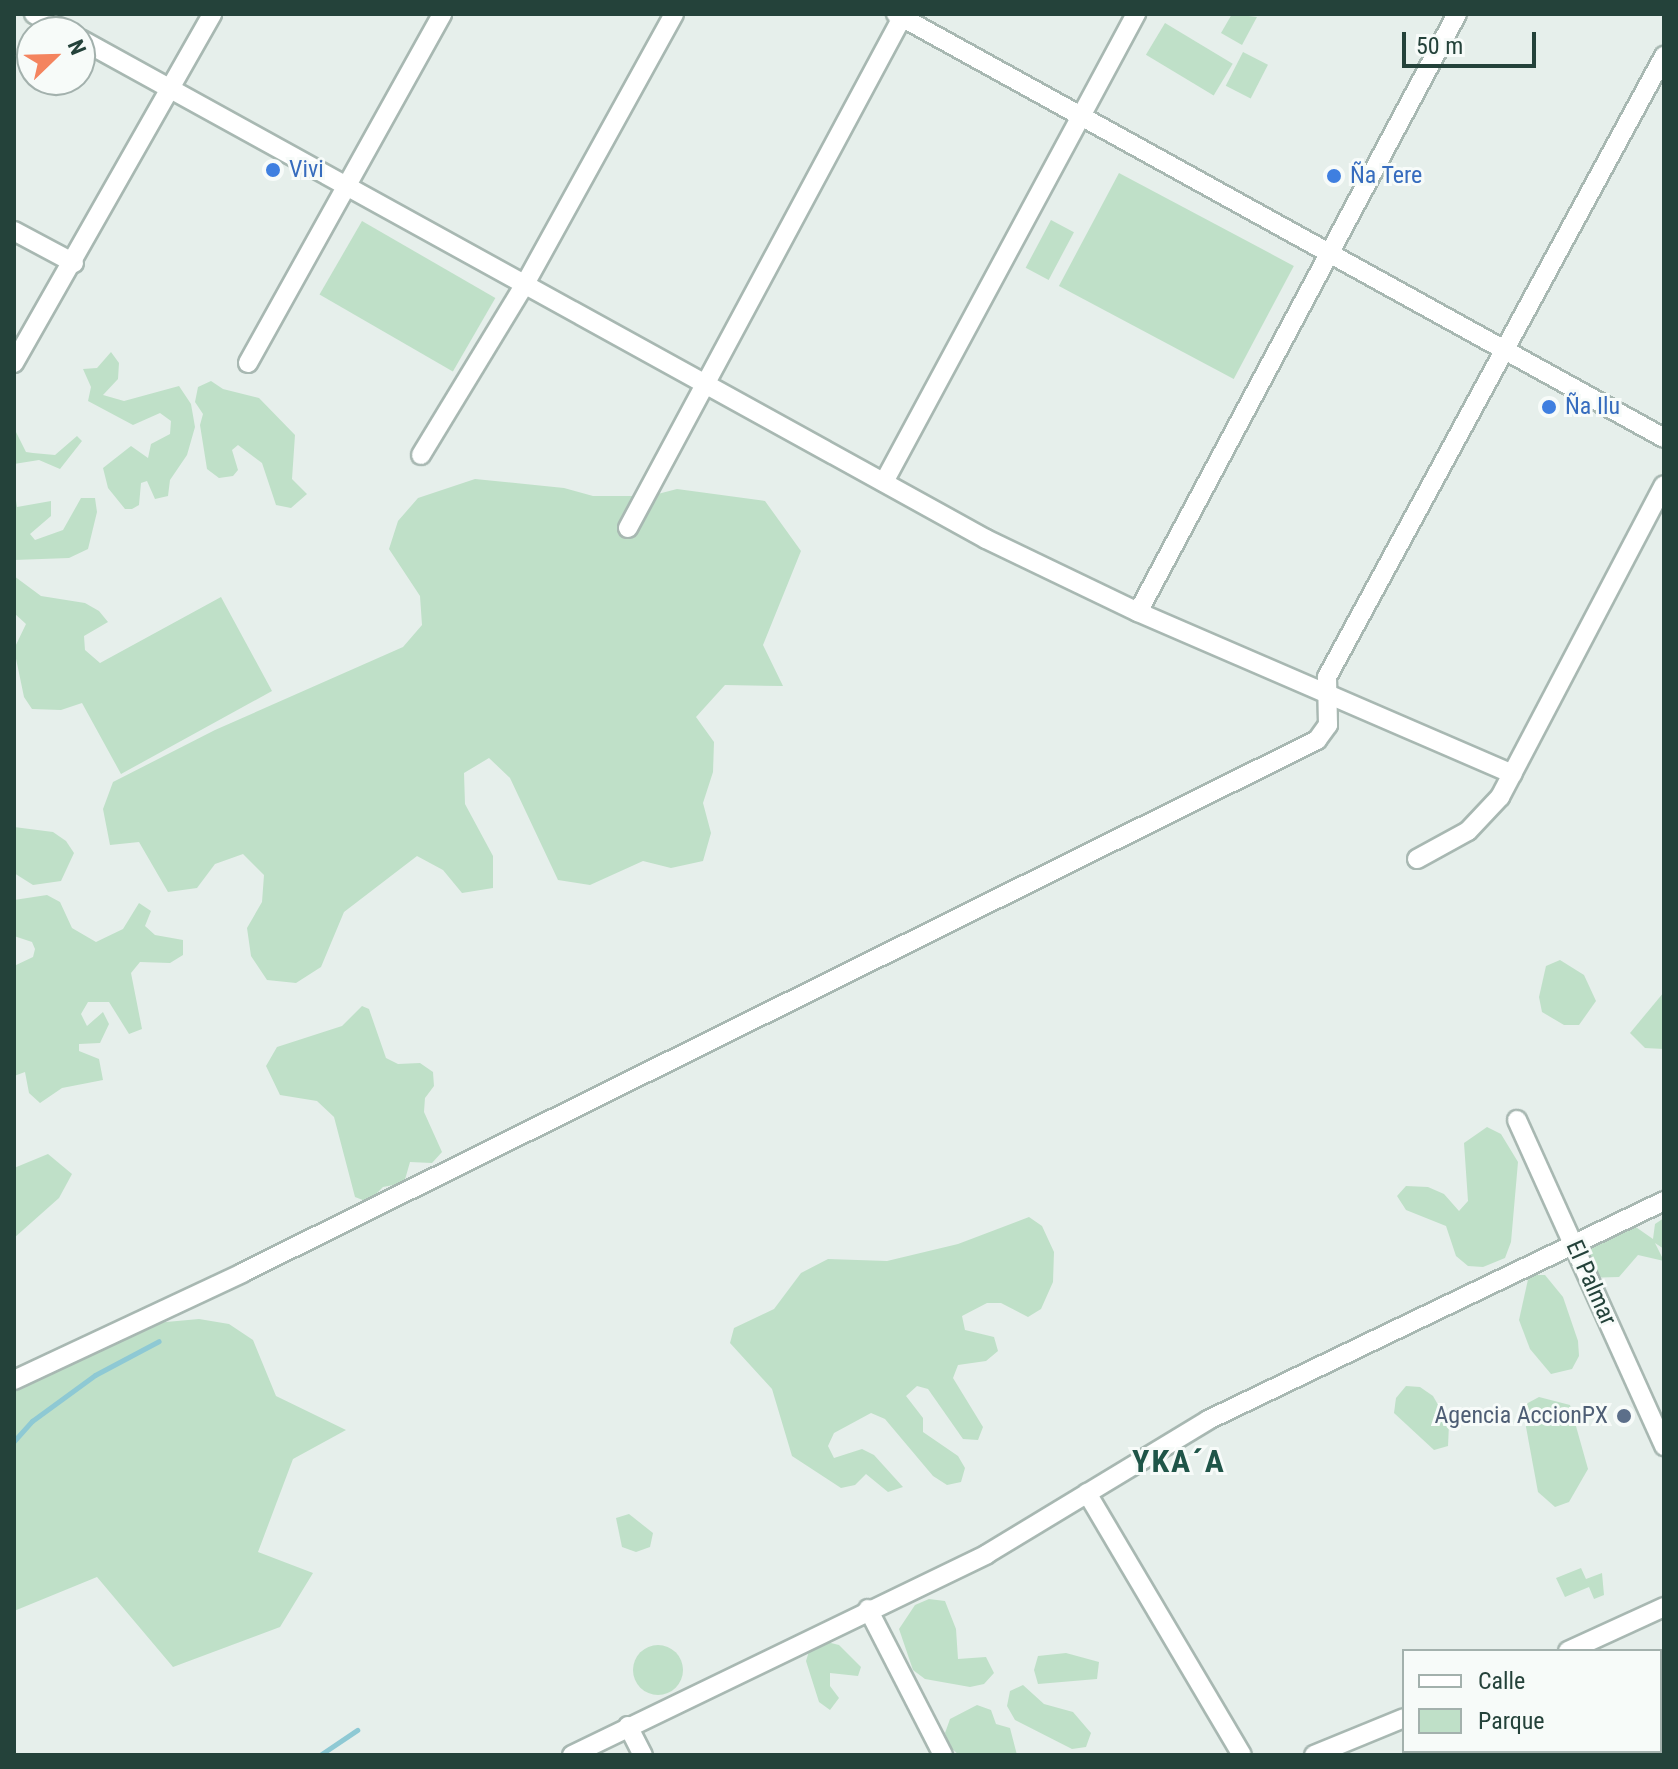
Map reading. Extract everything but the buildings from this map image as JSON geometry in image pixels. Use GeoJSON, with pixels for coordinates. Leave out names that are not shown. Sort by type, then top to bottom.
{"type":"FeatureCollection","features":[{"type":"Feature","properties":{"kind":"street"},"geometry":{"type":"LineString","coordinates":[[14,363],[74,263],[212,14]]}},
{"type":"Feature","properties":{"kind":"street"},"geometry":{"type":"LineString","coordinates":[[248,363],[442,14]]}},
{"type":"Feature","properties":{"kind":"street"},"geometry":{"type":"LineString","coordinates":[[421,455],[525,284],[674,14]]}},
{"type":"Feature","properties":{"kind":"street"},"geometry":{"type":"LineString","coordinates":[[884,482],[1136,14]]}},
{"type":"Feature","properties":{"kind":"street"},"geometry":{"type":"LineString","coordinates":[[1138,612],[1327,252],[1457,14]]}},
{"type":"Feature","properties":{"kind":"street"},"geometry":{"type":"LineString","coordinates":[[628,528],[901,15],[1664,438]]}},
{"type":"Feature","properties":{"kind":"street"},"geometry":{"type":"LineString","coordinates":[[96,48],[884,482],[1138,612],[1512,774]]}},
{"type":"Feature","properties":{"kind":"street"},"geometry":{"type":"LineString","coordinates":[[14,1380],[242,1273],[1311,744],[1328,725],[1327,677],[1664,56]]}},
{"type":"Feature","properties":{"kind":"street"},"geometry":{"type":"LineString","coordinates":[[14,231],[74,263]]}},
{"type":"Feature","properties":{"kind":"street"},"geometry":{"type":"LineString","coordinates":[[1417,859],[1481,820],[1512,774],[1664,485]]}},
{"type":"Feature","properties":{"kind":"street","name":"El Palmar"},"geometry":{"type":"LineString","coordinates":[[1517,1120],[1664,1446]]}},
{"type":"Feature","properties":{"kind":"street"},"geometry":{"type":"LineString","coordinates":[[572,1755],[987,1554],[1208,1420],[1664,1201]]}},
{"type":"Feature","properties":{"kind":"street"},"geometry":{"type":"LineString","coordinates":[[1087,1493],[1242,1755]]}},
{"type":"Feature","properties":{"kind":"street"},"geometry":{"type":"LineString","coordinates":[[1572,1649],[1664,1607]]}},
{"type":"Feature","properties":{"kind":"street"},"geometry":{"type":"LineString","coordinates":[[868,1609],[943,1755]]}},
{"type":"Feature","properties":{"kind":"street"},"geometry":{"type":"LineString","coordinates":[[1314,1755],[1356,1746],[1402,1719]]}},
{"type":"Feature","properties":{"kind":"street"},"geometry":{"type":"LineString","coordinates":[[628,1726],[643,1755]]}},
{"type":"Feature","properties":{"kind":"green space"},"geometry":{"type":"Polygon","coordinates":[[[1232,14],[1257,17],[1242,45],[1221,33],[1232,14]]]}},
{"type":"Feature","properties":{"kind":"green space"},"geometry":{"type":"Polygon","coordinates":[[[1165,23],[1233,64],[1214,95],[1146,55],[1165,23]]]}},
{"type":"Feature","properties":{"kind":"green space"},"geometry":{"type":"Polygon","coordinates":[[[1243,52],[1268,65],[1251,99],[1226,86],[1243,52]]]}},
{"type":"Feature","properties":{"kind":"green space"},"geometry":{"type":"Polygon","coordinates":[[[1119,173],[1294,266],[1234,379],[1059,286],[1119,173]]]}},
{"type":"Feature","properties":{"kind":"green space"},"geometry":{"type":"Polygon","coordinates":[[[1051,220],[1074,232],[1049,280],[1026,268],[1051,220]]]}},
{"type":"Feature","properties":{"kind":"green space"},"geometry":{"type":"Polygon","coordinates":[[[362,221],[495,298],[453,372],[320,295],[362,221]]]}},
{"type":"Feature","properties":{"kind":"green space"},"geometry":{"type":"Polygon","coordinates":[[[111,352],[119,363],[118,379],[103,395],[124,401],[179,386],[191,404],[195,427],[187,455],[170,480],[168,496],[155,499],[147,481],[141,483],[139,505],[132,509],[125,509],[108,488],[103,468],[131,446],[148,458],[151,444],[170,434],[171,421],[160,413],[133,425],[88,401],[91,387],[83,369],[97,368],[111,352]]]}},
{"type":"Feature","properties":{"kind":"green space"},"geometry":{"type":"Polygon","coordinates":[[[211,381],[223,389],[259,398],[295,435],[292,479],[307,494],[291,508],[276,505],[262,463],[238,445],[232,450],[238,470],[233,476],[219,478],[207,469],[200,425],[203,414],[195,402],[198,387],[211,381]]]}},
{"type":"Feature","properties":{"kind":"green space"},"geometry":{"type":"Polygon","coordinates":[[[14,428],[26,452],[55,455],[77,436],[82,441],[60,469],[39,460],[14,464],[14,428]]]}},
{"type":"Feature","properties":{"kind":"green space"},"geometry":{"type":"Polygon","coordinates":[[[475,479],[564,488],[593,496],[650,496],[677,489],[765,501],[801,551],[763,645],[783,686],[725,685],[696,717],[714,742],[713,772],[703,803],[711,833],[703,861],[671,868],[643,861],[590,885],[558,880],[510,778],[489,758],[464,773],[465,804],[493,856],[493,888],[462,893],[443,870],[417,856],[344,912],[321,967],[296,983],[267,980],[251,956],[247,928],[262,902],[264,875],[243,854],[215,864],[197,888],[168,892],[139,842],[110,845],[103,809],[113,782],[215,730],[403,647],[422,625],[420,596],[389,549],[398,521],[418,498],[475,479]]]}},
{"type":"Feature","properties":{"kind":"green space"},"geometry":{"type":"Polygon","coordinates":[[[14,488],[17,507],[51,501],[51,516],[30,534],[35,540],[63,530],[81,498],[95,498],[97,512],[88,549],[69,558],[14,560],[14,488]]]}},
{"type":"Feature","properties":{"kind":"green space"},"geometry":{"type":"Polygon","coordinates":[[[14,576],[41,596],[85,603],[99,611],[108,622],[84,636],[85,650],[100,663],[221,597],[272,691],[121,774],[82,703],[61,710],[32,709],[24,697],[14,649],[26,624],[14,613],[14,576]]]}},
{"type":"Feature","properties":{"kind":"green space"},"geometry":{"type":"Polygon","coordinates":[[[14,827],[53,832],[66,841],[74,853],[61,881],[33,885],[14,873],[14,827]]]}},
{"type":"Feature","properties":{"kind":"green space"},"geometry":{"type":"Polygon","coordinates":[[[47,895],[60,902],[72,928],[96,942],[123,929],[139,903],[151,911],[145,926],[155,935],[183,940],[183,955],[170,963],[140,962],[131,973],[142,1029],[129,1034],[109,1002],[88,1002],[81,1014],[87,1026],[103,1012],[109,1024],[100,1043],[79,1044],[79,1051],[99,1059],[103,1080],[62,1088],[40,1103],[29,1093],[25,1072],[14,1076],[14,966],[33,957],[35,949],[32,942],[14,936],[14,900],[47,895]]]}},
{"type":"Feature","properties":{"kind":"green space"},"geometry":{"type":"Polygon","coordinates":[[[1560,960],[1584,975],[1596,1001],[1579,1025],[1564,1025],[1542,1012],[1539,997],[1546,966],[1560,960]]]}},
{"type":"Feature","properties":{"kind":"green space"},"geometry":{"type":"Polygon","coordinates":[[[1664,992],[1664,1049],[1645,1048],[1630,1033],[1664,992]]]}},
{"type":"Feature","properties":{"kind":"green space"},"geometry":{"type":"Polygon","coordinates":[[[362,1006],[369,1009],[386,1058],[398,1064],[420,1063],[433,1072],[434,1086],[425,1098],[424,1112],[442,1152],[432,1163],[410,1162],[404,1183],[383,1187],[368,1202],[355,1197],[334,1117],[317,1101],[280,1095],[266,1066],[277,1047],[342,1026],[362,1006]]]}},
{"type":"Feature","properties":{"kind":"green space"},"geometry":{"type":"Polygon","coordinates":[[[1487,1127],[1501,1134],[1518,1162],[1511,1242],[1505,1258],[1483,1267],[1468,1266],[1456,1256],[1446,1226],[1406,1210],[1397,1196],[1406,1186],[1428,1187],[1444,1194],[1459,1211],[1468,1201],[1464,1143],[1487,1127]]]}},
{"type":"Feature","properties":{"kind":"green space"},"geometry":{"type":"Polygon","coordinates":[[[48,1154],[72,1174],[59,1198],[14,1238],[14,1168],[48,1154]]]}},
{"type":"Feature","properties":{"kind":"green space"},"geometry":{"type":"Polygon","coordinates":[[[1617,1214],[1653,1239],[1655,1224],[1664,1218],[1664,1249],[1655,1243],[1664,1261],[1638,1255],[1619,1277],[1582,1278],[1575,1267],[1587,1249],[1591,1228],[1617,1214]]]}},
{"type":"Feature","properties":{"kind":"green space"},"geometry":{"type":"Polygon","coordinates":[[[1029,1217],[1042,1226],[1054,1252],[1053,1282],[1041,1309],[1028,1317],[1001,1303],[987,1303],[962,1316],[965,1330],[994,1337],[998,1351],[986,1361],[958,1365],[953,1378],[983,1427],[978,1440],[963,1439],[928,1389],[917,1386],[906,1396],[923,1418],[923,1432],[958,1456],[965,1468],[961,1482],[947,1485],[933,1476],[885,1419],[871,1413],[834,1433],[828,1446],[834,1458],[862,1449],[874,1455],[903,1487],[888,1492],[866,1474],[855,1485],[841,1488],[792,1456],[772,1389],[730,1343],[734,1328],[774,1309],[801,1273],[828,1259],[887,1261],[958,1244],[1029,1217]]]}},
{"type":"Feature","properties":{"kind":"green space"},"geometry":{"type":"Polygon","coordinates":[[[1529,1275],[1545,1275],[1563,1297],[1578,1341],[1579,1356],[1572,1369],[1551,1374],[1530,1349],[1519,1320],[1529,1275]]]}},
{"type":"Feature","properties":{"kind":"green space"},"geometry":{"type":"Polygon","coordinates":[[[199,1319],[229,1324],[253,1340],[276,1396],[346,1430],[293,1459],[258,1552],[313,1573],[280,1627],[173,1667],[97,1577],[14,1611],[14,1380],[111,1327],[199,1319]]]}},
{"type":"Feature","properties":{"kind":"green space"},"geometry":{"type":"Polygon","coordinates":[[[1406,1386],[1420,1387],[1433,1396],[1449,1424],[1448,1446],[1434,1450],[1394,1413],[1396,1398],[1406,1386]]]}},
{"type":"Feature","properties":{"kind":"green space"},"geometry":{"type":"Polygon","coordinates":[[[1539,1397],[1570,1405],[1588,1469],[1569,1502],[1555,1507],[1538,1492],[1526,1427],[1526,1404],[1539,1397]]]}},
{"type":"Feature","properties":{"kind":"green space"},"geometry":{"type":"Polygon","coordinates":[[[629,1514],[653,1533],[650,1547],[636,1552],[622,1547],[616,1518],[629,1514]]]}},
{"type":"Feature","properties":{"kind":"green space"},"geometry":{"type":"Polygon","coordinates":[[[1581,1568],[1586,1579],[1602,1573],[1604,1595],[1594,1599],[1589,1587],[1565,1597],[1556,1578],[1581,1568]]]}},
{"type":"Feature","properties":{"kind":"green space"},"geometry":{"type":"Polygon","coordinates":[[[929,1599],[945,1601],[956,1629],[958,1659],[986,1657],[994,1673],[984,1684],[970,1687],[925,1679],[913,1670],[899,1629],[915,1605],[929,1599]]]}},
{"type":"Feature","properties":{"kind":"green space"},"geometry":{"type":"Polygon","coordinates":[[[823,1641],[839,1645],[861,1667],[858,1676],[830,1673],[830,1686],[839,1698],[830,1710],[819,1702],[806,1661],[810,1648],[823,1641]]]}},
{"type":"Feature","properties":{"kind":"green space"},"geometry":{"type":"Polygon","coordinates":[[[658,1645],[675,1653],[683,1670],[675,1687],[658,1695],[641,1687],[633,1670],[641,1653],[658,1645]]]}},
{"type":"Feature","properties":{"kind":"green space"},"geometry":{"type":"Polygon","coordinates":[[[1066,1653],[1099,1662],[1097,1679],[1038,1684],[1034,1670],[1038,1656],[1066,1653]]]}},
{"type":"Feature","properties":{"kind":"green space"},"geometry":{"type":"Polygon","coordinates":[[[1023,1685],[1044,1704],[1073,1712],[1091,1733],[1086,1747],[1072,1749],[1015,1720],[1007,1706],[1010,1691],[1023,1685]]]}},
{"type":"Feature","properties":{"kind":"green space"},"geometry":{"type":"Polygon","coordinates":[[[977,1705],[991,1710],[996,1724],[1010,1728],[1017,1755],[959,1755],[950,1747],[945,1733],[950,1719],[977,1705]]]}},
{"type":"Feature","properties":{"kind":"green space"},"geometry":{"type":"Polygon","coordinates":[[[1662,1705],[1664,1755],[1587,1755],[1662,1753],[1662,1705]]]}},
{"type":"Feature","properties":{"kind":"waterway"},"geometry":{"type":"LineString","coordinates":[[14,1441],[32,1421],[95,1375],[159,1341]]}},
{"type":"Feature","properties":{"kind":"waterway"},"geometry":{"type":"LineString","coordinates":[[320,1755],[357,1730]]}},
{"type":"Feature","properties":{"kind":"place","name":"Vivi"},"geometry":{"type":"Point","coordinates":[273,170]}},
{"type":"Feature","properties":{"kind":"place","name":"Ña Tere"},"geometry":{"type":"Point","coordinates":[1334,176]}},
{"type":"Feature","properties":{"kind":"place","name":"Ña Ilu"},"geometry":{"type":"Point","coordinates":[1549,407]}},
{"type":"Feature","properties":{"kind":"place","name":"Agencia AccionPX"},"geometry":{"type":"Point","coordinates":[1624,1416]}},
{"type":"Feature","properties":{"kind":"district","name":"YKA´A"},"geometry":{"type":"Point","coordinates":[1179,1461]}}]}
